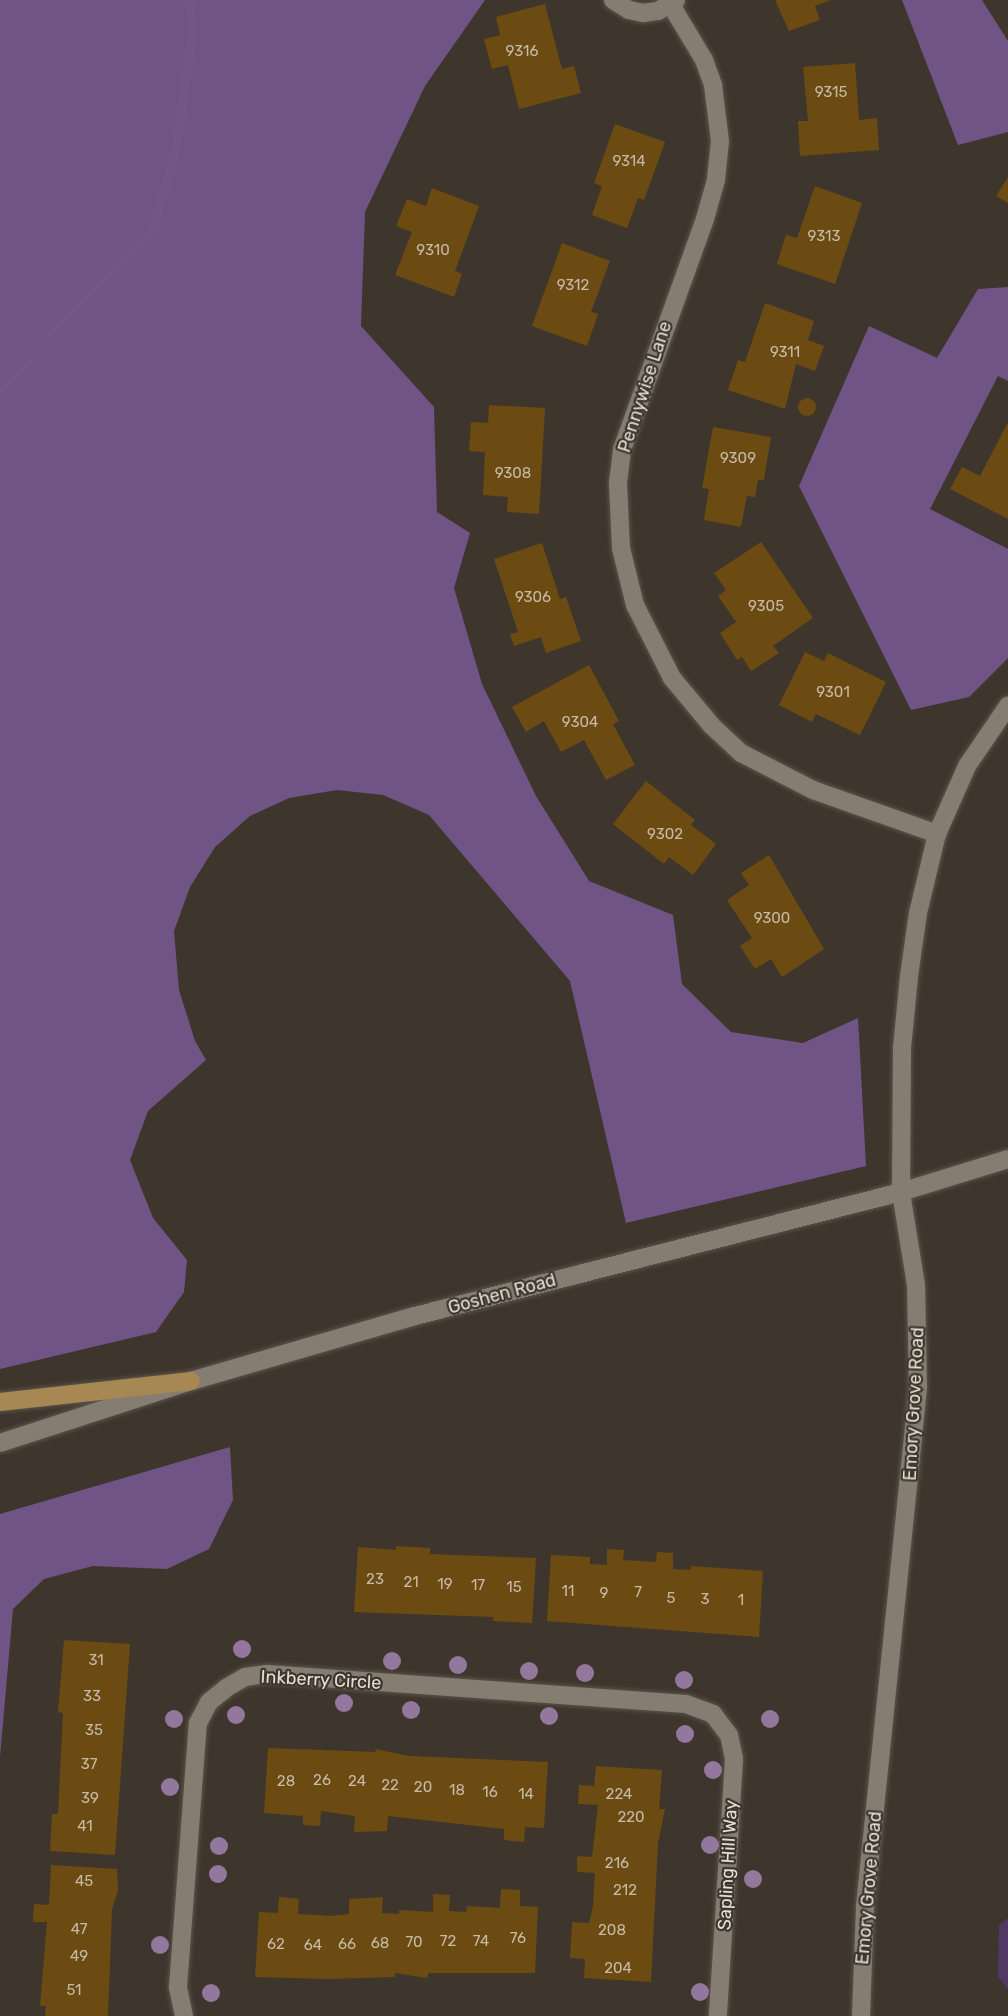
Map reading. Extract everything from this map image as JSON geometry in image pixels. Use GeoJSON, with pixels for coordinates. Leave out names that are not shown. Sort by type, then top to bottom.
{"type":"FeatureCollection","features":[{"type":"Feature","properties":{"kind":"main road"},"geometry":{"type":"LineString","coordinates":[[0,1402],[191,1381]]}},
{"type":"Feature","properties":{"kind":"street","name":"Pennywise Lane"},"geometry":{"type":"LineString","coordinates":[[613,0],[629,10],[643,13],[674,2],[704,60],[718,112],[720,141],[716,180],[705,219],[622,450],[618,484],[621,548],[635,605],[672,678],[712,726],[741,753],[813,790],[937,834]]}},
{"type":"Feature","properties":{"kind":"street","name":"Emory Grove Road"},"geometry":{"type":"LineString","coordinates":[[861,2016],[865,1906],[918,1388],[916,1293],[901,1192],[900,1103],[908,987],[918,913],[937,834],[967,766],[1008,706]]}},
{"type":"Feature","properties":{"kind":"street","name":"Goshen Road"},"geometry":{"type":"LineString","coordinates":[[0,1443],[191,1381],[415,1316],[901,1192],[1008,1159]]}},
{"type":"Feature","properties":{"kind":"street","name":"Inkberry Circle"},"geometry":{"type":"LineString","coordinates":[[184,2016],[178,1987],[197,1727],[209,1702],[236,1682],[267,1674],[675,1703],[702,1708],[718,1719]]}},
{"type":"Feature","properties":{"kind":"street","name":"Sapling Hill Way"},"geometry":{"type":"LineString","coordinates":[[718,1719],[729,1735],[734,1759],[718,2016]]}},
{"type":"Feature","properties":{"kind":"shaded area"},"geometry":{"type":"Polygon","coordinates":[[[0,0],[485,0],[425,86],[365,212],[361,326],[434,407],[437,512],[470,533],[454,588],[482,684],[536,796],[589,881],[673,915],[682,984],[731,1032],[803,1043],[858,1018],[866,1166],[626,1223],[570,981],[429,815],[383,795],[337,790],[289,798],[250,816],[215,847],[190,887],[174,931],[179,990],[195,1041],[206,1060],[148,1111],[130,1160],[153,1218],[187,1260],[184,1292],[156,1332],[0,1369],[0,0]]]}},
{"type":"Feature","properties":{"kind":"shaded area"},"geometry":{"type":"Polygon","coordinates":[[[902,0],[982,0],[1008,41],[1008,132],[958,145],[902,0]]]}},
{"type":"Feature","properties":{"kind":"shaded area"},"geometry":{"type":"Polygon","coordinates":[[[1008,287],[1008,381],[998,376],[930,509],[1008,549],[1008,658],[969,697],[911,710],[799,486],[869,326],[937,358],[978,289],[1008,287]]]}},
{"type":"Feature","properties":{"kind":"shaded area"},"geometry":{"type":"Polygon","coordinates":[[[230,1447],[233,1500],[209,1549],[167,1569],[93,1566],[44,1579],[13,1609],[0,1757],[0,1514],[230,1447]]]}},
{"type":"Feature","properties":{"kind":"shaded area"},"geometry":{"type":"Polygon","coordinates":[[[1008,1918],[1008,1989],[998,1977],[999,1925],[1008,1918]]]}},
{"type":"Feature","properties":{"kind":"building"},"geometry":{"type":"Polygon","coordinates":[[[775,0],[831,0],[815,6],[820,20],[789,31],[775,0]]]}},
{"type":"Feature","properties":{"kind":"building"},"geometry":{"type":"Polygon","coordinates":[[[545,4],[562,69],[574,66],[581,93],[519,109],[508,65],[492,69],[484,39],[500,35],[496,17],[545,4]]]}},
{"type":"Feature","properties":{"kind":"building"},"geometry":{"type":"Polygon","coordinates":[[[855,63],[859,120],[877,118],[879,150],[800,156],[798,121],[808,121],[803,67],[855,63]]]}},
{"type":"Feature","properties":{"kind":"building"},"geometry":{"type":"Polygon","coordinates":[[[615,124],[665,142],[644,200],[638,198],[627,228],[592,215],[602,186],[594,183],[615,124]]]}},
{"type":"Feature","properties":{"kind":"building"},"geometry":{"type":"Polygon","coordinates":[[[1008,177],[1008,203],[996,196],[1008,177]]]}},
{"type":"Feature","properties":{"kind":"building"},"geometry":{"type":"Polygon","coordinates":[[[815,186],[862,203],[835,284],[777,264],[786,235],[797,238],[815,186]]]}},
{"type":"Feature","properties":{"kind":"building"},"geometry":{"type":"Polygon","coordinates":[[[432,188],[479,206],[455,271],[462,274],[454,297],[395,275],[412,232],[396,226],[407,199],[426,206],[432,188]]]}},
{"type":"Feature","properties":{"kind":"building"},"geometry":{"type":"Polygon","coordinates":[[[562,243],[610,261],[591,312],[598,314],[587,346],[532,326],[562,243]]]}},
{"type":"Feature","properties":{"kind":"building"},"geometry":{"type":"Polygon","coordinates":[[[765,303],[814,321],[808,340],[824,346],[815,371],[796,364],[785,409],[728,390],[738,360],[745,362],[765,303]]]}},
{"type":"Feature","properties":{"kind":"building"},"geometry":{"type":"Polygon","coordinates":[[[807,398],[813,401],[816,407],[813,413],[807,416],[801,413],[798,407],[801,401],[807,398]]]}},
{"type":"Feature","properties":{"kind":"building"},"geometry":{"type":"Polygon","coordinates":[[[489,405],[545,408],[539,514],[507,512],[508,497],[483,495],[485,452],[469,451],[471,422],[488,423],[489,405]]]}},
{"type":"Feature","properties":{"kind":"building"},"geometry":{"type":"Polygon","coordinates":[[[1008,422],[1008,519],[950,489],[962,467],[980,476],[1008,422]]]}},
{"type":"Feature","properties":{"kind":"building"},"geometry":{"type":"Polygon","coordinates":[[[713,427],[771,437],[764,480],[758,480],[755,497],[747,496],[741,527],[704,520],[709,489],[702,488],[713,427]]]}},
{"type":"Feature","properties":{"kind":"building"},"geometry":{"type":"Polygon","coordinates":[[[761,542],[813,618],[773,646],[779,653],[751,671],[742,657],[737,660],[720,633],[736,622],[718,596],[726,590],[714,573],[761,542]]]}},
{"type":"Feature","properties":{"kind":"building"},"geometry":{"type":"Polygon","coordinates":[[[542,543],[560,599],[566,597],[581,641],[546,653],[541,637],[514,646],[510,634],[518,632],[494,559],[542,543]]]}},
{"type":"Feature","properties":{"kind":"building"},"geometry":{"type":"Polygon","coordinates":[[[805,652],[824,661],[828,653],[886,682],[860,735],[816,714],[812,722],[779,705],[805,652]]]}},
{"type":"Feature","properties":{"kind":"building"},"geometry":{"type":"Polygon","coordinates":[[[589,665],[619,721],[613,724],[635,765],[606,780],[584,740],[561,752],[544,721],[526,732],[512,707],[589,665]]]}},
{"type":"Feature","properties":{"kind":"building"},"geometry":{"type":"Polygon","coordinates":[[[646,781],[695,820],[691,825],[716,844],[693,875],[669,857],[664,864],[613,824],[646,781]]]}},
{"type":"Feature","properties":{"kind":"building"},"geometry":{"type":"Polygon","coordinates":[[[769,855],[824,949],[782,977],[771,959],[755,969],[740,946],[752,938],[727,900],[749,885],[741,873],[769,855]]]}},
{"type":"Feature","properties":{"kind":"building"},"geometry":{"type":"Polygon","coordinates":[[[396,1546],[430,1548],[430,1554],[536,1558],[532,1623],[493,1621],[493,1617],[354,1612],[358,1547],[396,1550],[396,1546]]]}},
{"type":"Feature","properties":{"kind":"building"},"geometry":{"type":"Polygon","coordinates":[[[607,1549],[624,1550],[623,1560],[656,1562],[657,1552],[673,1553],[673,1569],[691,1570],[691,1566],[763,1571],[759,1637],[547,1621],[551,1555],[590,1557],[590,1564],[607,1565],[607,1549]]]}},
{"type":"Feature","properties":{"kind":"building"},"geometry":{"type":"Polygon","coordinates":[[[64,1640],[130,1644],[115,1855],[50,1851],[52,1814],[58,1814],[63,1713],[58,1712],[64,1640]]]}},
{"type":"Feature","properties":{"kind":"building"},"geometry":{"type":"Polygon","coordinates":[[[268,1748],[376,1752],[375,1749],[409,1756],[548,1762],[544,1828],[525,1827],[524,1842],[504,1840],[504,1829],[388,1816],[387,1831],[354,1832],[355,1816],[321,1811],[320,1826],[303,1825],[303,1816],[264,1813],[268,1748]]]}},
{"type":"Feature","properties":{"kind":"building"},"geometry":{"type":"Polygon","coordinates":[[[596,1766],[662,1770],[659,1809],[665,1809],[658,1843],[651,1982],[584,1978],[585,1959],[570,1958],[572,1922],[589,1923],[593,1906],[595,1873],[577,1872],[577,1856],[592,1857],[598,1805],[578,1804],[579,1785],[594,1786],[596,1766]]]}},
{"type":"Feature","properties":{"kind":"building"},"geometry":{"type":"Polygon","coordinates":[[[51,1865],[117,1869],[118,1891],[112,1909],[108,2016],[45,2016],[46,2006],[40,2006],[47,1922],[33,1922],[34,1904],[49,1905],[51,1865]]]}},
{"type":"Feature","properties":{"kind":"building"},"geometry":{"type":"Polygon","coordinates":[[[501,1889],[520,1890],[520,1906],[538,1907],[535,1973],[429,1973],[427,1978],[395,1973],[395,1977],[328,1979],[255,1977],[259,1912],[278,1913],[279,1897],[299,1899],[298,1914],[331,1916],[349,1914],[349,1899],[383,1897],[382,1913],[399,1914],[399,1910],[433,1912],[433,1894],[450,1895],[449,1911],[466,1912],[467,1906],[500,1908],[501,1889]]]}},
{"type":"Feature","properties":{"kind":"waterway"},"geometry":{"type":"LineString","coordinates":[[0,389],[152,233],[176,150],[193,29],[189,0]]}}]}
